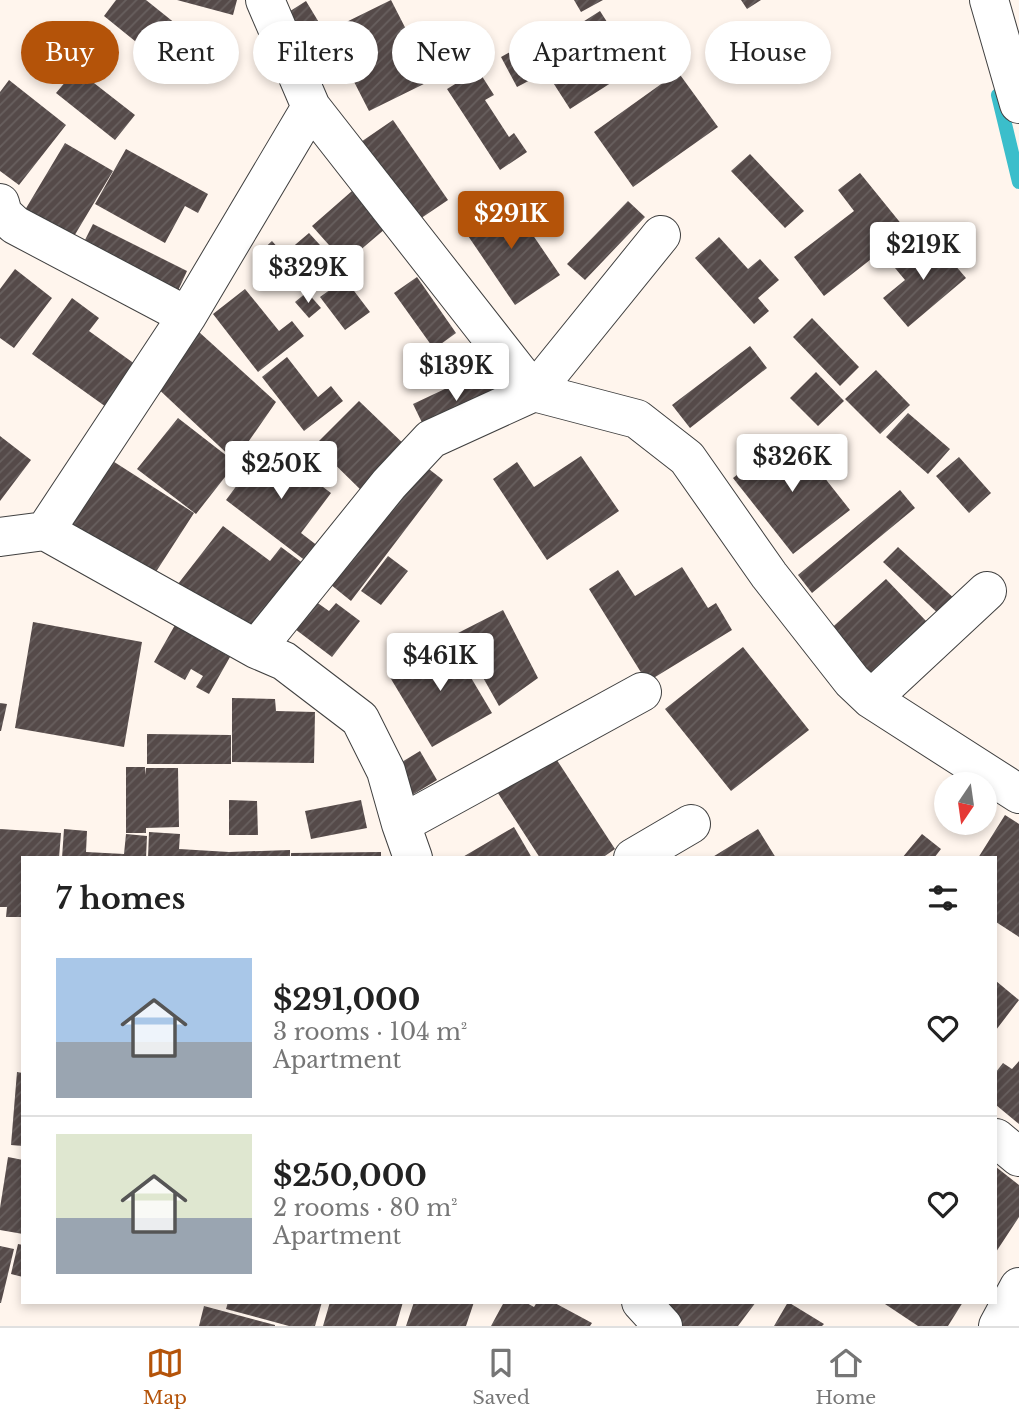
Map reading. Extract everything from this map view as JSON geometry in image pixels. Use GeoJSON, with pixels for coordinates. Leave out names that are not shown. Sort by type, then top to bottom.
{"type":"FeatureCollection","features":[{"type":"Feature","properties":{"kind":"street"},"geometry":{"type":"LineString","coordinates":[[265,0],[311,107],[534,392],[637,419],[687,458],[769,575],[852,681],[871,699],[1019,794]]}},
{"type":"Feature","properties":{"kind":"street"},"geometry":{"type":"LineString","coordinates":[[989,0],[1019,104]]}},
{"type":"Feature","properties":{"kind":"street"},"geometry":{"type":"LineString","coordinates":[[45,531],[187,316],[311,107]]}},
{"type":"Feature","properties":{"kind":"street"},"geometry":{"type":"LineString","coordinates":[[0,203],[3,214],[15,225],[187,316]]}},
{"type":"Feature","properties":{"kind":"street"},"geometry":{"type":"LineString","coordinates":[[256,649],[389,484],[432,439],[534,392],[661,235]]}},
{"type":"Feature","properties":{"kind":"street"},"geometry":{"type":"LineString","coordinates":[[0,537],[45,531],[284,662],[360,719],[386,771],[407,841],[642,692]]}},
{"type":"Feature","properties":{"kind":"street"},"geometry":{"type":"LineString","coordinates":[[871,699],[987,591]]}},
{"type":"Feature","properties":{"kind":"street"},"geometry":{"type":"LineString","coordinates":[[636,856],[691,824]]}},
{"type":"Feature","properties":{"kind":"street"},"geometry":{"type":"LineString","coordinates":[[997,1139],[1019,1157]]}},
{"type":"Feature","properties":{"kind":"street"},"geometry":{"type":"LineString","coordinates":[[998,1326],[1019,1287]]}},
{"type":"Feature","properties":{"kind":"street"},"geometry":{"type":"LineString","coordinates":[[643,1304],[663,1326]]}},
{"type":"Feature","properties":{"kind":"building"},"geometry":{"type":"Polygon","coordinates":[[[116,0],[146,0],[172,21],[133,21],[133,39],[119,28],[119,21],[110,21],[104,16],[116,0]]]}},
{"type":"Feature","properties":{"kind":"building"},"geometry":{"type":"Polygon","coordinates":[[[177,0],[237,0],[233,15],[177,0]]]}},
{"type":"Feature","properties":{"kind":"building"},"geometry":{"type":"Polygon","coordinates":[[[391,0],[402,21],[392,21],[392,84],[424,84],[369,111],[355,84],[378,84],[378,21],[348,21],[391,0]]]}},
{"type":"Feature","properties":{"kind":"building"},"geometry":{"type":"Polygon","coordinates":[[[574,0],[603,0],[581,12],[574,0]]]}},
{"type":"Feature","properties":{"kind":"building"},"geometry":{"type":"Polygon","coordinates":[[[741,0],[761,0],[747,9],[741,0]]]}},
{"type":"Feature","properties":{"kind":"building"},"geometry":{"type":"Polygon","coordinates":[[[306,1],[318,21],[288,21],[284,15],[306,1]]]}},
{"type":"Feature","properties":{"kind":"building"},"geometry":{"type":"Polygon","coordinates":[[[600,11],[606,21],[584,21],[600,11]]]}},
{"type":"Feature","properties":{"kind":"building"},"geometry":{"type":"Polygon","coordinates":[[[509,52],[509,72],[501,57],[509,52]]]}},
{"type":"Feature","properties":{"kind":"building"},"geometry":{"type":"Polygon","coordinates":[[[9,80],[66,125],[19,185],[0,171],[0,92],[9,80]]]}},
{"type":"Feature","properties":{"kind":"building"},"geometry":{"type":"Polygon","coordinates":[[[64,84],[95,84],[135,115],[115,140],[56,93],[64,84]]]}},
{"type":"Feature","properties":{"kind":"building"},"geometry":{"type":"Polygon","coordinates":[[[455,84],[487,84],[494,95],[485,100],[509,137],[514,133],[527,152],[500,170],[447,89],[455,84]]]}},
{"type":"Feature","properties":{"kind":"building"},"geometry":{"type":"Polygon","coordinates":[[[554,84],[609,84],[570,109],[554,84]]]}},
{"type":"Feature","properties":{"kind":"building"},"geometry":{"type":"Polygon","coordinates":[[[661,84],[687,84],[718,127],[633,187],[594,132],[661,84]]]}},
{"type":"Feature","properties":{"kind":"building"},"geometry":{"type":"Polygon","coordinates":[[[393,120],[448,200],[411,225],[355,146],[393,120]]]}},
{"type":"Feature","properties":{"kind":"building"},"geometry":{"type":"Polygon","coordinates":[[[65,143],[113,171],[70,243],[22,215],[65,143]]]}},
{"type":"Feature","properties":{"kind":"building"},"geometry":{"type":"Polygon","coordinates":[[[126,149],[208,194],[198,213],[185,206],[165,243],[95,204],[126,149]]]}},
{"type":"Feature","properties":{"kind":"building"},"geometry":{"type":"Polygon","coordinates":[[[750,154],[804,211],[785,228],[731,171],[750,154]]]}},
{"type":"Feature","properties":{"kind":"building"},"geometry":{"type":"Polygon","coordinates":[[[860,173],[907,231],[824,296],[794,257],[854,211],[838,190],[860,173]]]}},
{"type":"Feature","properties":{"kind":"building"},"geometry":{"type":"Polygon","coordinates":[[[352,191],[385,229],[345,263],[312,226],[352,191]]]}},
{"type":"Feature","properties":{"kind":"building"},"geometry":{"type":"Polygon","coordinates":[[[507,197],[560,275],[515,305],[462,227],[507,197]]]}},
{"type":"Feature","properties":{"kind":"building"},"geometry":{"type":"Polygon","coordinates":[[[628,201],[645,217],[585,280],[567,264],[628,201]]]}},
{"type":"Feature","properties":{"kind":"building"},"geometry":{"type":"Polygon","coordinates":[[[93,224],[187,271],[176,295],[81,248],[93,224]]]}},
{"type":"Feature","properties":{"kind":"building"},"geometry":{"type":"Polygon","coordinates":[[[309,233],[341,268],[321,286],[289,250],[309,233]]]}},
{"type":"Feature","properties":{"kind":"building"},"geometry":{"type":"Polygon","coordinates":[[[719,237],[748,269],[760,259],[779,280],[758,298],[769,311],[754,324],[695,258],[719,237]]]}},
{"type":"Feature","properties":{"kind":"building"},"geometry":{"type":"Polygon","coordinates":[[[932,238],[966,278],[908,327],[883,298],[905,280],[895,268],[932,238]]]}},
{"type":"Feature","properties":{"kind":"building"},"geometry":{"type":"Polygon","coordinates":[[[272,241],[294,266],[279,279],[257,255],[272,241]]]}},
{"type":"Feature","properties":{"kind":"building"},"geometry":{"type":"Polygon","coordinates":[[[15,269],[52,298],[14,348],[0,338],[0,289],[15,269]]]}},
{"type":"Feature","properties":{"kind":"building"},"geometry":{"type":"Polygon","coordinates":[[[417,277],[456,333],[434,349],[394,293],[417,277]]]}},
{"type":"Feature","properties":{"kind":"building"},"geometry":{"type":"Polygon","coordinates":[[[345,279],[370,312],[345,330],[320,297],[345,279]]]}},
{"type":"Feature","properties":{"kind":"building"},"geometry":{"type":"Polygon","coordinates":[[[245,289],[279,331],[292,321],[304,336],[258,372],[213,314],[245,289]]]}},
{"type":"Feature","properties":{"kind":"building"},"geometry":{"type":"Polygon","coordinates":[[[307,292],[321,308],[309,318],[295,302],[307,292]]]}},
{"type":"Feature","properties":{"kind":"building"},"geometry":{"type":"Polygon","coordinates":[[[72,298],[99,318],[89,331],[139,367],[109,409],[32,354],[72,298]]]}},
{"type":"Feature","properties":{"kind":"building"},"geometry":{"type":"Polygon","coordinates":[[[812,318],[859,367],[840,386],[793,337],[812,318]]]}},
{"type":"Feature","properties":{"kind":"building"},"geometry":{"type":"Polygon","coordinates":[[[199,332],[276,402],[235,461],[152,383],[199,332]]]}},
{"type":"Feature","properties":{"kind":"building"},"geometry":{"type":"Polygon","coordinates":[[[750,346],[767,368],[690,428],[672,405],[750,346]]]}},
{"type":"Feature","properties":{"kind":"building"},"geometry":{"type":"Polygon","coordinates":[[[287,357],[318,397],[331,386],[343,401],[304,431],[262,377],[287,357]]]}},
{"type":"Feature","properties":{"kind":"building"},"geometry":{"type":"Polygon","coordinates":[[[876,370],[910,405],[880,434],[845,399],[876,370]]]}},
{"type":"Feature","properties":{"kind":"building"},"geometry":{"type":"Polygon","coordinates":[[[483,371],[498,402],[428,435],[413,404],[483,371]]]}},
{"type":"Feature","properties":{"kind":"building"},"geometry":{"type":"Polygon","coordinates":[[[816,372],[844,401],[818,426],[790,398],[816,372]]]}},
{"type":"Feature","properties":{"kind":"building"},"geometry":{"type":"Polygon","coordinates":[[[359,401],[410,450],[366,495],[315,445],[359,401]]]}},
{"type":"Feature","properties":{"kind":"building"},"geometry":{"type":"Polygon","coordinates":[[[908,413],[950,449],[928,474],[886,437],[908,413]]]}},
{"type":"Feature","properties":{"kind":"building"},"geometry":{"type":"Polygon","coordinates":[[[178,418],[236,463],[196,514],[137,469],[178,418]]]}},
{"type":"Feature","properties":{"kind":"building"},"geometry":{"type":"Polygon","coordinates":[[[790,434],[850,510],[793,554],[733,478],[790,434]]]}},
{"type":"Feature","properties":{"kind":"building"},"geometry":{"type":"Polygon","coordinates":[[[0,436],[31,460],[0,501],[0,436]]]}},
{"type":"Feature","properties":{"kind":"building"},"geometry":{"type":"Polygon","coordinates":[[[267,445],[331,493],[301,533],[323,550],[311,565],[226,500],[267,445]]]}},
{"type":"Feature","properties":{"kind":"building"},"geometry":{"type":"Polygon","coordinates":[[[581,456],[619,511],[547,560],[493,479],[517,462],[534,487],[581,456]]]}},
{"type":"Feature","properties":{"kind":"building"},"geometry":{"type":"Polygon","coordinates":[[[959,457],[991,493],[969,513],[936,476],[959,457]]]}},
{"type":"Feature","properties":{"kind":"building"},"geometry":{"type":"Polygon","coordinates":[[[108,458],[194,513],[152,578],[66,522],[108,458]]]}},
{"type":"Feature","properties":{"kind":"building"},"geometry":{"type":"Polygon","coordinates":[[[416,459],[443,480],[351,601],[325,580],[416,459]]]}},
{"type":"Feature","properties":{"kind":"building"},"geometry":{"type":"Polygon","coordinates":[[[900,490],[915,508],[812,593],[798,575],[900,490]]]}},
{"type":"Feature","properties":{"kind":"building"},"geometry":{"type":"Polygon","coordinates":[[[223,526],[270,561],[281,547],[308,567],[254,640],[178,584],[223,526]]]}},
{"type":"Feature","properties":{"kind":"building"},"geometry":{"type":"Polygon","coordinates":[[[898,547],[957,601],[942,617],[883,562],[898,547]]]}},
{"type":"Feature","properties":{"kind":"building"},"geometry":{"type":"Polygon","coordinates":[[[388,556],[408,571],[381,605],[361,591],[388,556]]]}},
{"type":"Feature","properties":{"kind":"building"},"geometry":{"type":"Polygon","coordinates":[[[682,567],[708,608],[716,603],[732,630],[647,682],[589,589],[618,570],[635,596],[682,567]]]}},
{"type":"Feature","properties":{"kind":"building"},"geometry":{"type":"Polygon","coordinates":[[[886,579],[927,622],[867,677],[826,633],[886,579]]]}},
{"type":"Feature","properties":{"kind":"building"},"geometry":{"type":"Polygon","coordinates":[[[312,599],[329,611],[336,603],[360,621],[332,657],[291,626],[312,599]]]}},
{"type":"Feature","properties":{"kind":"building"},"geometry":{"type":"Polygon","coordinates":[[[503,610],[538,678],[499,706],[458,633],[503,610]]]}},
{"type":"Feature","properties":{"kind":"building"},"geometry":{"type":"Polygon","coordinates":[[[33,622],[142,642],[124,747],[15,728],[33,622]]]}},
{"type":"Feature","properties":{"kind":"building"},"geometry":{"type":"Polygon","coordinates":[[[175,625],[230,657],[209,694],[196,687],[203,676],[191,669],[185,680],[154,662],[175,625]]]}},
{"type":"Feature","properties":{"kind":"building"},"geometry":{"type":"Polygon","coordinates":[[[448,639],[492,713],[432,747],[388,674],[448,639]]]}},
{"type":"Feature","properties":{"kind":"building"},"geometry":{"type":"Polygon","coordinates":[[[743,647],[809,730],[731,791],[665,709],[743,647]]]}},
{"type":"Feature","properties":{"kind":"building"},"geometry":{"type":"Polygon","coordinates":[[[232,698],[275,699],[276,711],[315,712],[314,763],[232,762],[232,698]]]}},
{"type":"Feature","properties":{"kind":"building"},"geometry":{"type":"Polygon","coordinates":[[[0,703],[7,704],[1,731],[0,731],[0,703]]]}},
{"type":"Feature","properties":{"kind":"building"},"geometry":{"type":"Polygon","coordinates":[[[147,734],[231,735],[231,764],[147,764],[147,734]]]}},
{"type":"Feature","properties":{"kind":"building"},"geometry":{"type":"Polygon","coordinates":[[[420,751],[437,780],[404,800],[387,771],[420,751]]]}},
{"type":"Feature","properties":{"kind":"building"},"geometry":{"type":"Polygon","coordinates":[[[551,751],[615,849],[605,856],[539,856],[494,787],[551,751]]]}},
{"type":"Feature","properties":{"kind":"building"},"geometry":{"type":"Polygon","coordinates":[[[126,767],[145,767],[145,775],[146,768],[178,768],[179,827],[146,828],[146,833],[126,833],[126,767]]]}},
{"type":"Feature","properties":{"kind":"building"},"geometry":{"type":"Polygon","coordinates":[[[229,800],[257,801],[258,835],[229,835],[229,800]]]}},
{"type":"Feature","properties":{"kind":"building"},"geometry":{"type":"Polygon","coordinates":[[[361,800],[367,828],[311,839],[305,811],[361,800]]]}},
{"type":"Feature","properties":{"kind":"building"},"geometry":{"type":"Polygon","coordinates":[[[1005,815],[1019,824],[1019,937],[997,923],[997,856],[979,856],[992,835],[998,835],[998,826],[1005,815]]]}},
{"type":"Feature","properties":{"kind":"building"},"geometry":{"type":"Polygon","coordinates":[[[514,827],[531,856],[464,856],[514,827]]]}},
{"type":"Feature","properties":{"kind":"building"},"geometry":{"type":"Polygon","coordinates":[[[0,829],[61,833],[59,856],[21,856],[21,917],[6,917],[7,907],[0,907],[0,829]]]}},
{"type":"Feature","properties":{"kind":"building"},"geometry":{"type":"Polygon","coordinates":[[[64,829],[87,831],[86,852],[124,854],[126,834],[147,836],[146,856],[62,856],[64,829]]]}},
{"type":"Feature","properties":{"kind":"building"},"geometry":{"type":"Polygon","coordinates":[[[758,829],[775,856],[714,856],[758,829]]]}},
{"type":"Feature","properties":{"kind":"building"},"geometry":{"type":"Polygon","coordinates":[[[149,832],[180,834],[179,849],[229,852],[290,850],[290,856],[148,856],[149,832]]]}},
{"type":"Feature","properties":{"kind":"building"},"geometry":{"type":"Polygon","coordinates":[[[922,834],[941,849],[936,856],[904,856],[922,834]]]}},
{"type":"Feature","properties":{"kind":"building"},"geometry":{"type":"Polygon","coordinates":[[[381,852],[381,856],[291,856],[291,853],[381,852]]]}},
{"type":"Feature","properties":{"kind":"building"},"geometry":{"type":"Polygon","coordinates":[[[997,982],[1019,1000],[997,1029],[997,982]]]}},
{"type":"Feature","properties":{"kind":"building"},"geometry":{"type":"Polygon","coordinates":[[[1019,1061],[1019,1124],[997,1106],[997,1071],[1003,1063],[1012,1069],[1019,1061]]]}},
{"type":"Feature","properties":{"kind":"building"},"geometry":{"type":"Polygon","coordinates":[[[17,1072],[21,1073],[21,1146],[11,1145],[17,1072]]]}},
{"type":"Feature","properties":{"kind":"building"},"geometry":{"type":"Polygon","coordinates":[[[8,1157],[21,1160],[21,1234],[0,1230],[0,1208],[8,1157]]]}},
{"type":"Feature","properties":{"kind":"building"},"geometry":{"type":"Polygon","coordinates":[[[997,1168],[1019,1185],[1019,1217],[997,1250],[997,1168]]]}},
{"type":"Feature","properties":{"kind":"building"},"geometry":{"type":"Polygon","coordinates":[[[18,1244],[21,1245],[21,1276],[11,1274],[18,1244]]]}},
{"type":"Feature","properties":{"kind":"building"},"geometry":{"type":"Polygon","coordinates":[[[0,1246],[14,1249],[1,1303],[0,1303],[0,1246]]]}},
{"type":"Feature","properties":{"kind":"building"},"geometry":{"type":"Polygon","coordinates":[[[227,1304],[321,1304],[315,1326],[289,1326],[226,1309],[227,1304]]]}},
{"type":"Feature","properties":{"kind":"building"},"geometry":{"type":"Polygon","coordinates":[[[329,1304],[402,1304],[396,1326],[323,1326],[329,1304]]]}},
{"type":"Feature","properties":{"kind":"building"},"geometry":{"type":"Polygon","coordinates":[[[413,1304],[473,1304],[466,1326],[406,1326],[413,1304]]]}},
{"type":"Feature","properties":{"kind":"building"},"geometry":{"type":"Polygon","coordinates":[[[503,1304],[529,1304],[534,1307],[536,1304],[557,1304],[592,1323],[590,1326],[491,1326],[503,1304]]]}},
{"type":"Feature","properties":{"kind":"building"},"geometry":{"type":"Polygon","coordinates":[[[652,1304],[754,1304],[738,1326],[673,1326],[652,1304]]]}},
{"type":"Feature","properties":{"kind":"building"},"geometry":{"type":"Polygon","coordinates":[[[787,1304],[791,1304],[824,1324],[822,1326],[774,1326],[787,1304]]]}},
{"type":"Feature","properties":{"kind":"building"},"geometry":{"type":"Polygon","coordinates":[[[885,1304],[962,1304],[948,1326],[918,1326],[885,1304]]]}},
{"type":"Feature","properties":{"kind":"building"},"geometry":{"type":"Polygon","coordinates":[[[204,1306],[275,1325],[275,1326],[199,1326],[204,1306]]]}},
{"type":"Feature","properties":{"kind":"waterway"},"geometry":{"type":"LineString","coordinates":[[998,95],[1019,182]]}}]}
